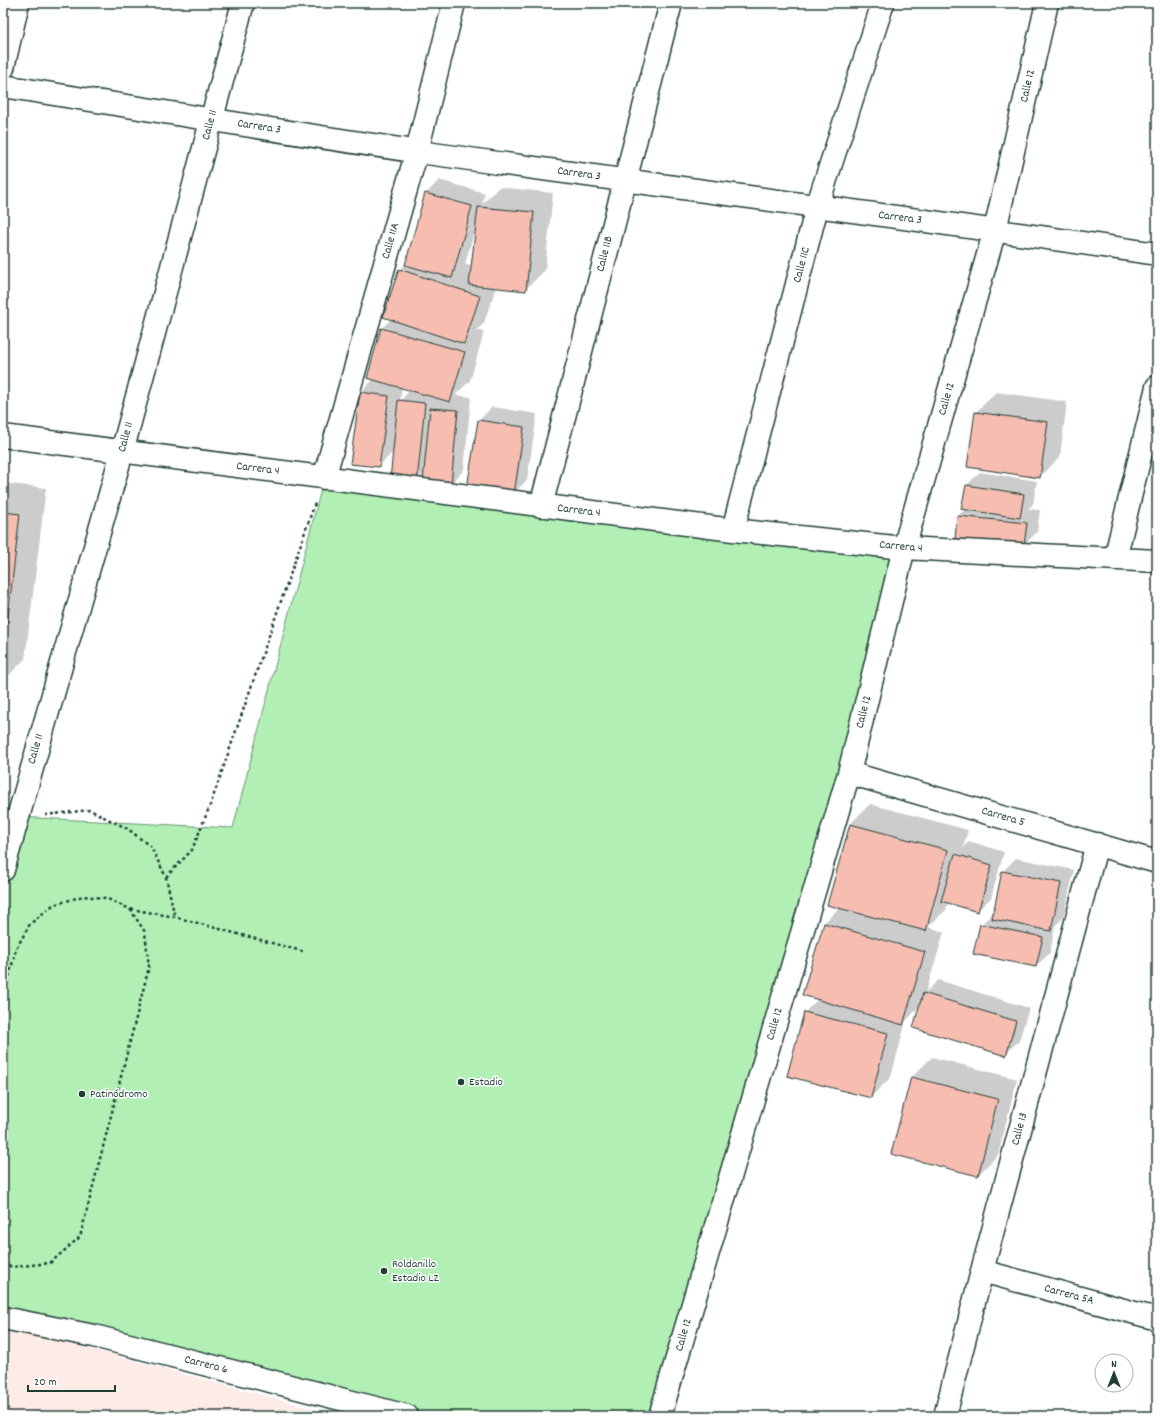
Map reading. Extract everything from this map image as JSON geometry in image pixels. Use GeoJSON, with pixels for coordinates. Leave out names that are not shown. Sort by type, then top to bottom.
{"type":"FeatureCollection","features":[{"type":"Feature","properties":{"kind":"street"},"geometry":{"type":"LineString","coordinates":[[3,68],[18,3]]}},
{"type":"Feature","properties":{"kind":"street","name":"Calle 11"},"geometry":{"type":"LineString","coordinates":[[3,870],[10,817],[122,452],[243,3]]}},
{"type":"Feature","properties":{"kind":"street","name":"Calle 11A"},"geometry":{"type":"LineString","coordinates":[[324,478],[417,151],[454,3]]}},
{"type":"Feature","properties":{"kind":"street","name":"Calle 11B"},"geometry":{"type":"LineString","coordinates":[[541,506],[624,180],[671,3]]}},
{"type":"Feature","properties":{"kind":"street","name":"Calle 11C"},"geometry":{"type":"LineString","coordinates":[[733,530],[817,207],[883,3]]}},
{"type":"Feature","properties":{"kind":"street","name":"Calle 12"},"geometry":{"type":"LineString","coordinates":[[660,1416],[849,773],[904,548],[994,230],[1047,3]]}},
{"type":"Feature","properties":{"kind":"street","name":"Carrera 3"},"geometry":{"type":"LineString","coordinates":[[3,86],[417,151],[817,207],[994,230],[1157,254]]}},
{"type":"Feature","properties":{"kind":"street"},"geometry":{"type":"LineString","coordinates":[[1115,559],[1157,387]]}},
{"type":"Feature","properties":{"kind":"street","name":"Carrera 4"},"geometry":{"type":"LineString","coordinates":[[3,436],[733,530],[904,548],[1157,561]]}},
{"type":"Feature","properties":{"kind":"street","name":"Carrera 5"},"geometry":{"type":"LineString","coordinates":[[849,773],[1157,862]]}},
{"type":"Feature","properties":{"kind":"street","name":"Calle 13"},"geometry":{"type":"LineString","coordinates":[[945,1416],[982,1271],[1097,844]]}},
{"type":"Feature","properties":{"kind":"street","name":"Carrera 5A"},"geometry":{"type":"LineString","coordinates":[[982,1271],[1157,1319]]}},
{"type":"Feature","properties":{"kind":"street","name":"Carrera 6"},"geometry":{"type":"LineString","coordinates":[[3,1318],[94,1336],[407,1416]]}},
{"type":"Feature","properties":{"kind":"path"},"geometry":{"type":"LineString","coordinates":[[166,877],[192,850],[211,803],[324,478]]}},
{"type":"Feature","properties":{"kind":"path"},"geometry":{"type":"LineString","coordinates":[[10,817],[90,810],[128,829],[151,847],[166,877],[175,917]]}},
{"type":"Feature","properties":{"kind":"path"},"geometry":{"type":"LineString","coordinates":[[3,1000],[16,949],[30,924],[53,905],[83,896],[106,898],[130,909],[175,917],[305,952]]}},
{"type":"Feature","properties":{"kind":"path"},"geometry":{"type":"LineString","coordinates":[[3,1264],[13,1267],[50,1263],[80,1237],[149,967],[145,932],[130,909]]}},
{"type":"Feature","properties":{"kind":"shaded area"},"geometry":{"type":"Polygon","coordinates":[[[3,1325],[340,1416],[3,1416],[3,1325]]]}},
{"type":"Feature","properties":{"kind":"green space","name":"Estadio"},"geometry":{"type":"Polygon","coordinates":[[[324,478],[904,548],[660,1416],[407,1416],[3,1318],[3,871],[17,817],[233,828],[324,478]]]}},
{"type":"Feature","properties":{"kind":"building"},"geometry":{"type":"Polygon","coordinates":[[[425,193],[472,206],[452,278],[405,265],[425,193]]]}},
{"type":"Feature","properties":{"kind":"building"},"geometry":{"type":"Polygon","coordinates":[[[478,207],[534,212],[526,291],[469,285],[478,207]]]}},
{"type":"Feature","properties":{"kind":"building"},"geometry":{"type":"Polygon","coordinates":[[[399,269],[480,296],[464,344],[383,317],[399,269]]]}},
{"type":"Feature","properties":{"kind":"building"},"geometry":{"type":"Polygon","coordinates":[[[381,328],[465,352],[450,402],[367,378],[381,328]]]}},
{"type":"Feature","properties":{"kind":"building"},"geometry":{"type":"Polygon","coordinates":[[[360,392],[389,396],[379,467],[350,464],[360,392]]]}},
{"type":"Feature","properties":{"kind":"building"},"geometry":{"type":"Polygon","coordinates":[[[398,400],[425,403],[417,483],[390,480],[398,400]]]}},
{"type":"Feature","properties":{"kind":"building"},"geometry":{"type":"Polygon","coordinates":[[[430,408],[458,410],[451,485],[423,482],[430,408]]]}},
{"type":"Feature","properties":{"kind":"building"},"geometry":{"type":"Polygon","coordinates":[[[975,412],[1048,422],[1040,478],[967,467],[975,412]]]}},
{"type":"Feature","properties":{"kind":"building"},"geometry":{"type":"Polygon","coordinates":[[[478,420],[524,427],[514,495],[467,488],[478,420]]]}},
{"type":"Feature","properties":{"kind":"building"},"geometry":{"type":"Polygon","coordinates":[[[966,485],[1024,494],[1020,518],[961,509],[966,485]]]}},
{"type":"Feature","properties":{"kind":"building"},"geometry":{"type":"Polygon","coordinates":[[[3,512],[20,514],[3,659],[3,512]]]}},
{"type":"Feature","properties":{"kind":"building"},"geometry":{"type":"Polygon","coordinates":[[[957,516],[1027,523],[1024,546],[955,539],[957,516]]]}},
{"type":"Feature","properties":{"kind":"building"},"geometry":{"type":"Polygon","coordinates":[[[850,824],[948,850],[926,931],[827,905],[850,824]]]}},
{"type":"Feature","properties":{"kind":"building"},"geometry":{"type":"Polygon","coordinates":[[[955,854],[992,865],[978,912],[941,901],[955,854]]]}},
{"type":"Feature","properties":{"kind":"building"},"geometry":{"type":"Polygon","coordinates":[[[1002,871],[1061,883],[1051,931],[992,919],[1002,871]]]}},
{"type":"Feature","properties":{"kind":"building"},"geometry":{"type":"Polygon","coordinates":[[[824,923],[925,952],[903,1025],[802,995],[824,923]]]}},
{"type":"Feature","properties":{"kind":"building"},"geometry":{"type":"Polygon","coordinates":[[[980,924],[1043,937],[1036,967],[973,954],[980,924]]]}},
{"type":"Feature","properties":{"kind":"building"},"geometry":{"type":"Polygon","coordinates":[[[923,993],[1016,1021],[1006,1056],[913,1028],[923,993]]]}},
{"type":"Feature","properties":{"kind":"building"},"geometry":{"type":"Polygon","coordinates":[[[804,1012],[888,1033],[871,1098],[787,1076],[804,1012]]]}},
{"type":"Feature","properties":{"kind":"building"},"geometry":{"type":"Polygon","coordinates":[[[911,1077],[998,1099],[978,1176],[891,1154],[911,1077]]]}},
{"type":"Feature","properties":{"kind":"place","name":"Estadio"},"geometry":{"type":"Point","coordinates":[461,1082]}},
{"type":"Feature","properties":{"kind":"place","name":"Patinódromo"},"geometry":{"type":"Point","coordinates":[82,1094]}},
{"type":"Feature","properties":{"kind":"place","name":"Roldanillo Estadio LZ"},"geometry":{"type":"Point","coordinates":[384,1271]}}]}
